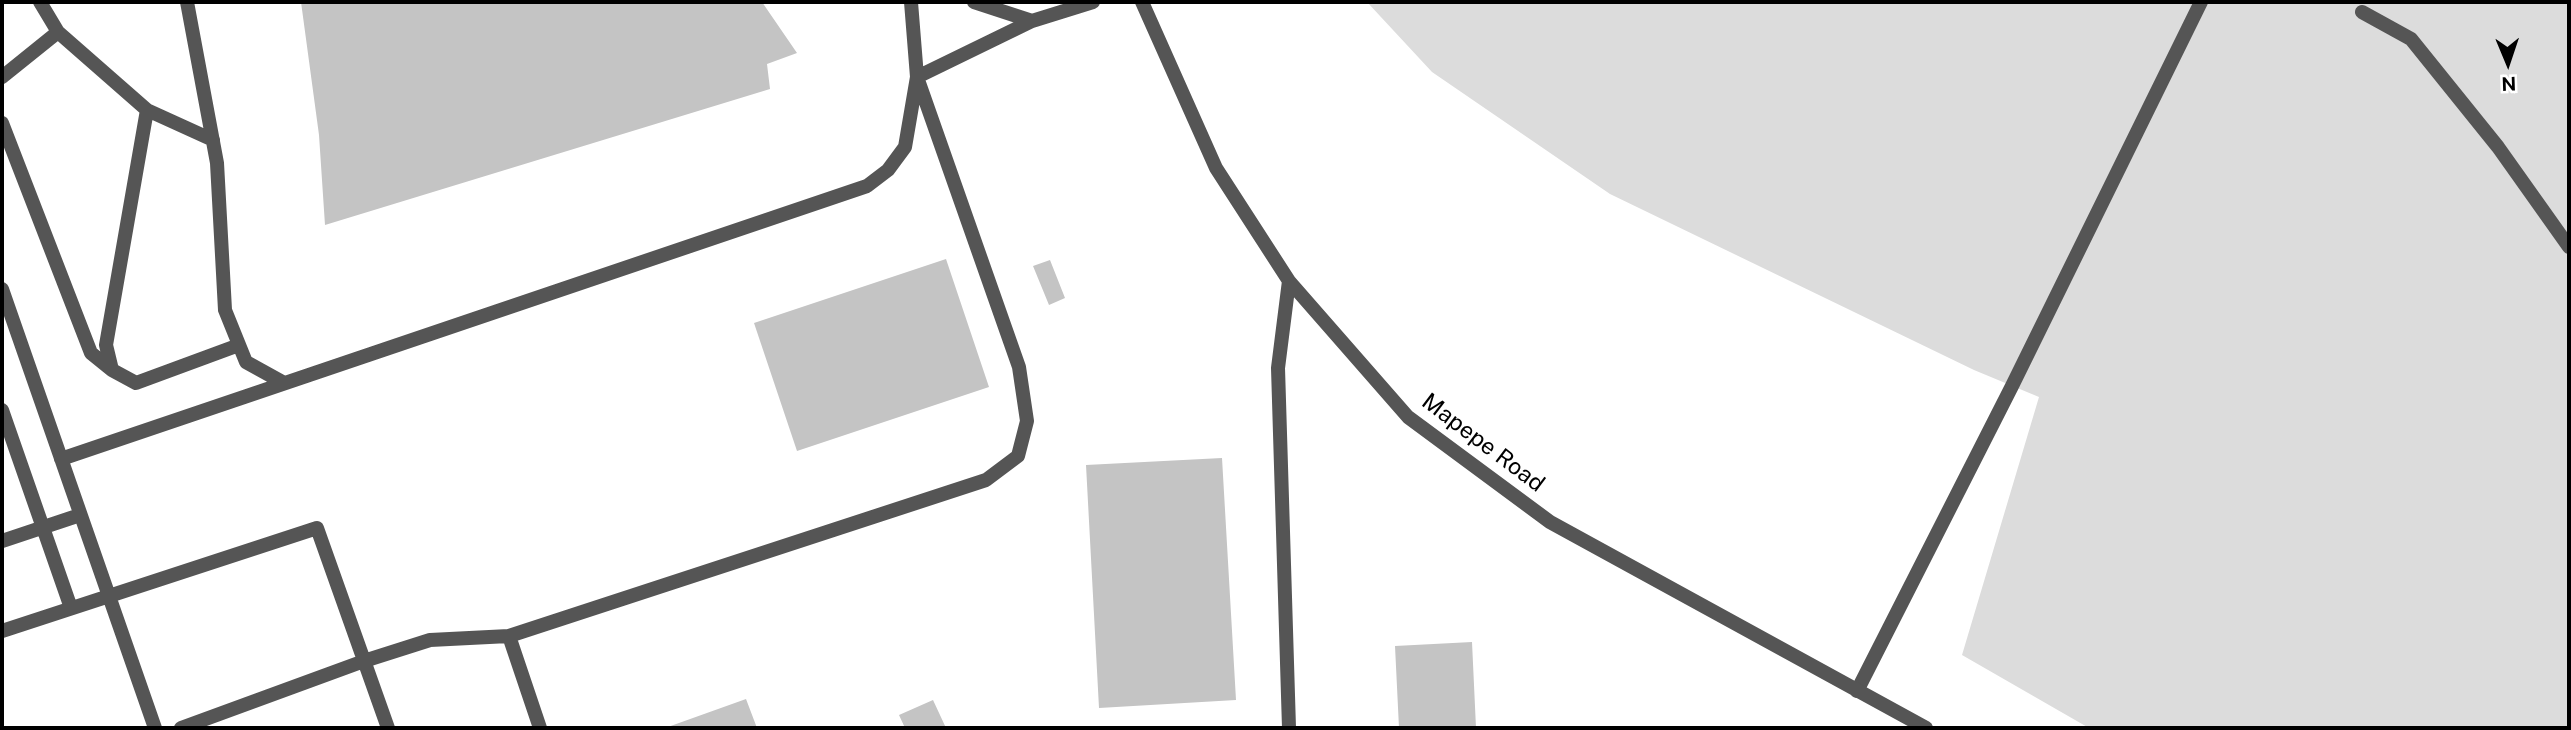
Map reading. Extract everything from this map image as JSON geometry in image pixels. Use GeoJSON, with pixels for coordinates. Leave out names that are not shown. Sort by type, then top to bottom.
{"type":"FeatureCollection","features":[{"type":"Feature","properties":{"kind":"street"},"geometry":{"type":"LineString","coordinates":[[40,2],[58,32],[146,110],[213,140]]}},
{"type":"Feature","properties":{"kind":"street"},"geometry":{"type":"LineString","coordinates":[[187,2],[217,163],[225,310],[246,362],[284,383]]}},
{"type":"Feature","properties":{"kind":"street"},"geometry":{"type":"LineString","coordinates":[[61,459],[867,187],[888,170],[905,146],[917,77],[911,2]]}},
{"type":"Feature","properties":{"kind":"street"},"geometry":{"type":"LineString","coordinates":[[974,2],[1032,21]]}},
{"type":"Feature","properties":{"kind":"street"},"geometry":{"type":"LineString","coordinates":[[917,77],[1032,21],[1093,2]]}},
{"type":"Feature","properties":{"kind":"street","name":"Mapepe Road"},"geometry":{"type":"LineString","coordinates":[[1142,2],[1216,168],[1289,281],[1408,417],[1550,522],[1926,728]]}},
{"type":"Feature","properties":{"kind":"street"},"geometry":{"type":"LineString","coordinates":[[1857,691],[2012,386],[2201,2]]}},
{"type":"Feature","properties":{"kind":"street"},"geometry":{"type":"LineString","coordinates":[[2362,12],[2411,39],[2498,147],[2569,247]]}},
{"type":"Feature","properties":{"kind":"street"},"geometry":{"type":"LineString","coordinates":[[2,78],[58,32]]}},
{"type":"Feature","properties":{"kind":"street"},"geometry":{"type":"LineString","coordinates":[[181,728],[364,661],[430,640],[509,636],[986,480],[1018,456],[1027,421],[1018,367],[917,77]]}},
{"type":"Feature","properties":{"kind":"street"},"geometry":{"type":"LineString","coordinates":[[112,370],[106,345],[146,110]]}},
{"type":"Feature","properties":{"kind":"street"},"geometry":{"type":"LineString","coordinates":[[2,122],[90,352],[112,370],[136,383],[239,345]]}},
{"type":"Feature","properties":{"kind":"street"},"geometry":{"type":"LineString","coordinates":[[1289,281],[1278,368],[1289,728]]}},
{"type":"Feature","properties":{"kind":"street"},"geometry":{"type":"LineString","coordinates":[[2,289],[155,728]]}},
{"type":"Feature","properties":{"kind":"street"},"geometry":{"type":"LineString","coordinates":[[2,410],[71,608]]}},
{"type":"Feature","properties":{"kind":"street"},"geometry":{"type":"LineString","coordinates":[[2,541],[80,515]]}},
{"type":"Feature","properties":{"kind":"street"},"geometry":{"type":"LineString","coordinates":[[2,631],[317,528],[388,728]]}},
{"type":"Feature","properties":{"kind":"street"},"geometry":{"type":"LineString","coordinates":[[509,636],[540,728]]}},
{"type":"Feature","properties":{"kind":"shaded area"},"geometry":{"type":"Polygon","coordinates":[[[1367,2],[2569,2],[2569,728],[2089,728],[1962,655],[2039,397],[1974,370],[1610,194],[1432,72],[1367,2]]]}},
{"type":"Feature","properties":{"kind":"building"},"geometry":{"type":"Polygon","coordinates":[[[301,2],[762,2],[797,53],[767,64],[770,89],[325,225],[319,135],[301,2]]]}},
{"type":"Feature","properties":{"kind":"building"},"geometry":{"type":"Polygon","coordinates":[[[946,259],[989,387],[797,451],[754,323],[946,259]]]}},
{"type":"Feature","properties":{"kind":"building"},"geometry":{"type":"Polygon","coordinates":[[[1050,260],[1065,298],[1049,305],[1033,266],[1050,260]]]}},
{"type":"Feature","properties":{"kind":"building"},"geometry":{"type":"Polygon","coordinates":[[[1222,458],[1236,700],[1099,708],[1086,465],[1222,458]]]}},
{"type":"Feature","properties":{"kind":"building"},"geometry":{"type":"Polygon","coordinates":[[[1472,642],[1476,728],[1399,728],[1395,646],[1472,642]]]}},
{"type":"Feature","properties":{"kind":"building"},"geometry":{"type":"Polygon","coordinates":[[[746,699],[757,728],[665,728],[746,699]]]}},
{"type":"Feature","properties":{"kind":"building"},"geometry":{"type":"Polygon","coordinates":[[[933,700],[946,728],[905,728],[899,715],[933,700]]]}}]}
